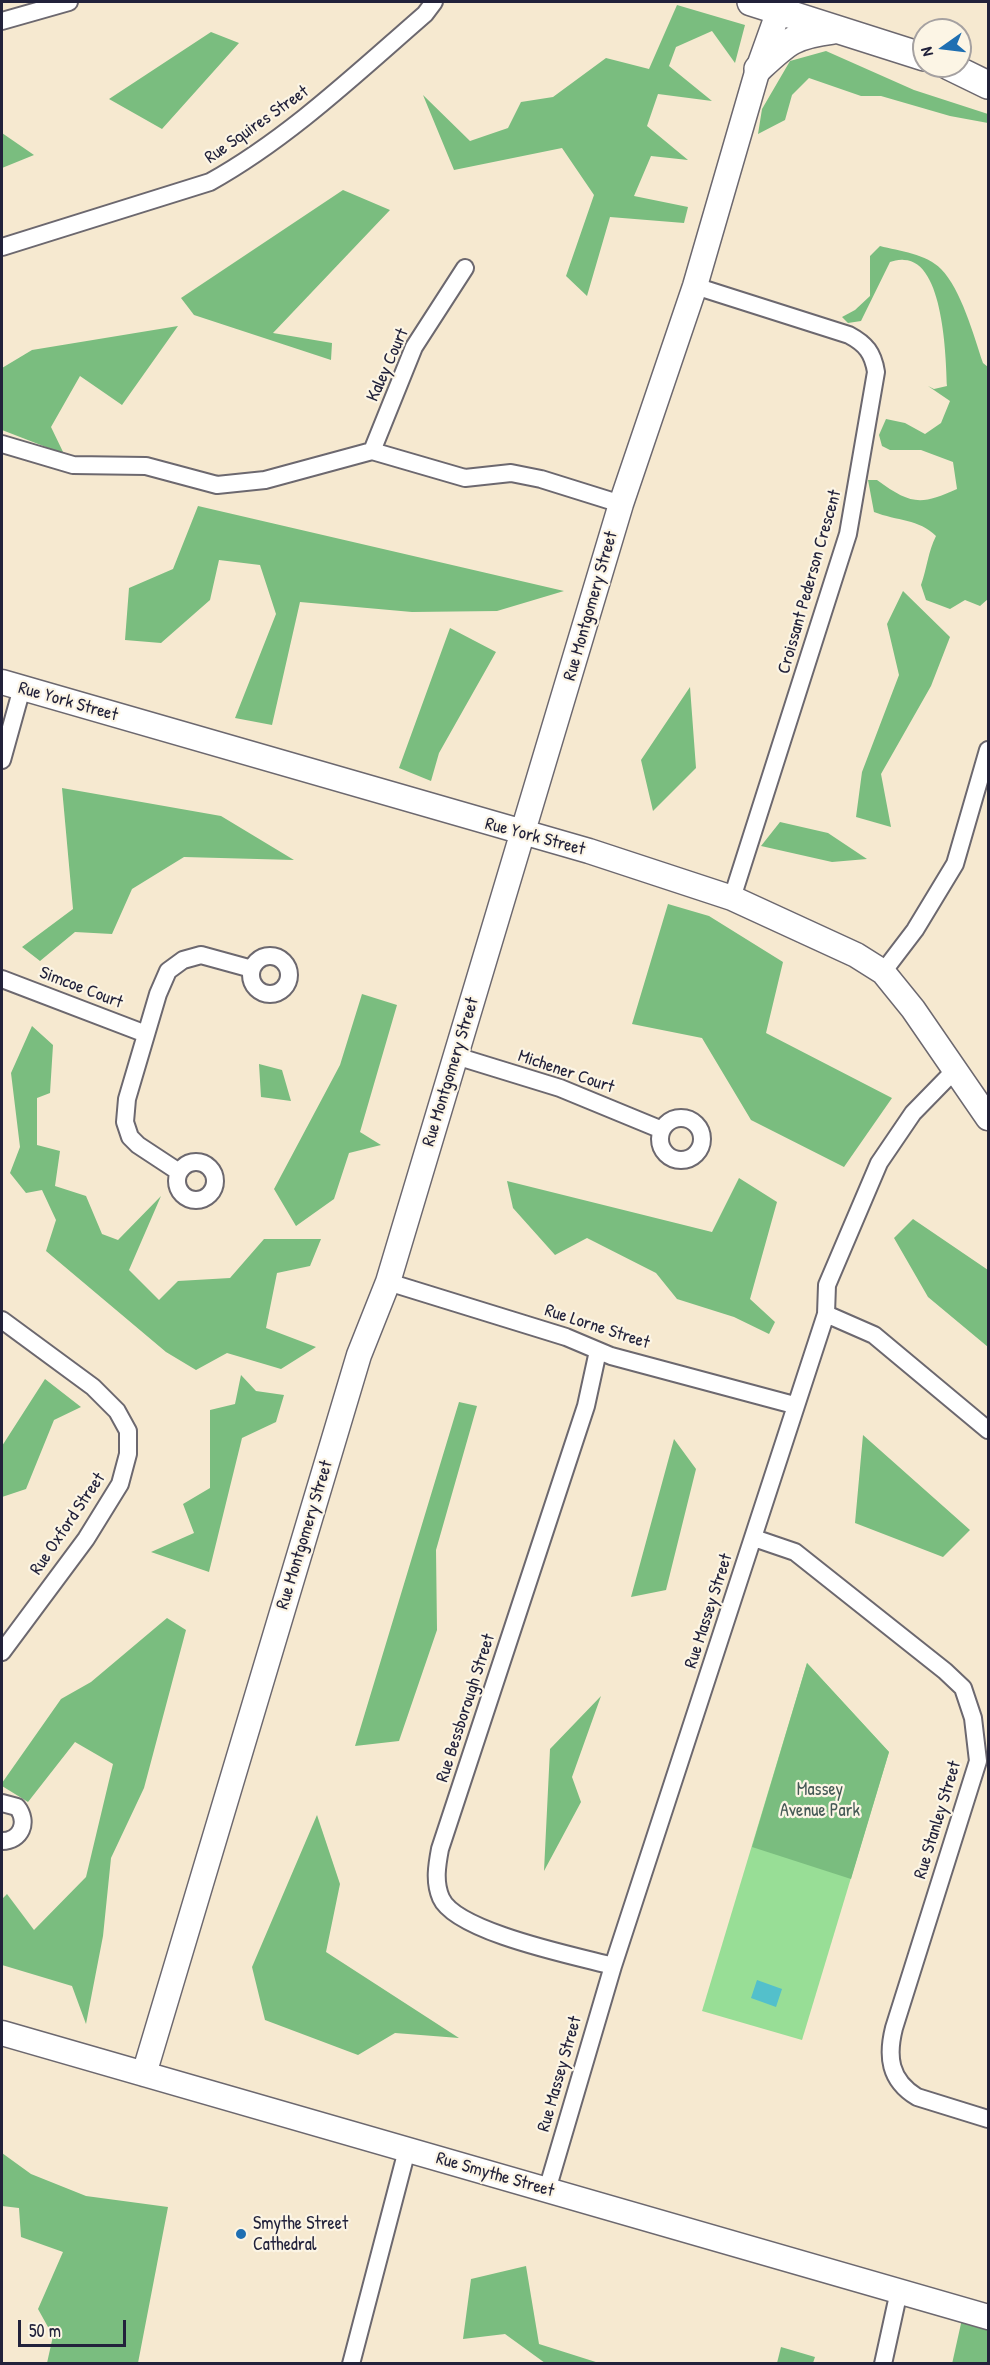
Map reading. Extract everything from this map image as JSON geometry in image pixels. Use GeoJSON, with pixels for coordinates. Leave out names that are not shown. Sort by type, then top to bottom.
{"type":"FeatureCollection","features":[{"type":"Feature","properties":{"kind":"main road"},"geometry":{"type":"LineString","coordinates":[[751,2],[780,6],[835,30],[912,53]]}},
{"type":"Feature","properties":{"kind":"main road"},"geometry":{"type":"LineString","coordinates":[[812,2],[835,30]]}},
{"type":"Feature","properties":{"kind":"main road"},"geometry":{"type":"LineString","coordinates":[[758,69],[782,47],[803,34],[835,30]]}},
{"type":"Feature","properties":{"kind":"main road"},"geometry":{"type":"LineString","coordinates":[[972,64],[988,65]]}},
{"type":"Feature","properties":{"kind":"main road"},"geometry":{"type":"LineString","coordinates":[[972,78],[988,86]]}},
{"type":"Feature","properties":{"kind":"street"},"geometry":{"type":"LineString","coordinates":[[2,21],[69,2]]}},
{"type":"Feature","properties":{"kind":"street","name":"Rue Squires Street"},"geometry":{"type":"LineString","coordinates":[[2,247],[200,185],[230,171],[321,104],[425,14],[434,2]]}},
{"type":"Feature","properties":{"kind":"street","name":"Rue Montgomery Street"},"geometry":{"type":"LineString","coordinates":[[144,2074],[359,1355],[388,1282],[621,504],[694,286],[758,69],[780,6]]}},
{"type":"Feature","properties":{"kind":"street","name":"Kaley Court"},"geometry":{"type":"LineString","coordinates":[[372,451],[414,347],[465,268]]}},
{"type":"Feature","properties":{"kind":"street","name":"Croissant Pederson Crescent"},"geometry":{"type":"LineString","coordinates":[[694,286],[849,335],[863,343],[873,357],[876,372],[848,534],[732,898]]}},
{"type":"Feature","properties":{"kind":"street"},"geometry":{"type":"LineString","coordinates":[[2,444],[73,465],[146,466],[217,485],[265,480],[324,462],[372,451],[465,478],[511,473],[541,479],[621,504]]}},
{"type":"Feature","properties":{"kind":"street"},"geometry":{"type":"LineString","coordinates":[[2,760],[12,685]]}},
{"type":"Feature","properties":{"kind":"street","name":"Rue York Street"},"geometry":{"type":"LineString","coordinates":[[12,685],[523,835],[622,861],[732,898],[856,955],[884,972],[913,1009],[988,1118]]}},
{"type":"Feature","properties":{"kind":"street"},"geometry":{"type":"LineString","coordinates":[[884,972],[915,930],[955,864],[988,750]]}},
{"type":"Feature","properties":{"kind":"street"},"geometry":{"type":"LineString","coordinates":[[179,1173],[138,1145],[130,1137],[125,1122],[127,1099],[158,994],[168,971],[183,960],[208,956],[252,969]]}},
{"type":"Feature","properties":{"kind":"street","name":"Simcoe Court"},"geometry":{"type":"LineString","coordinates":[[2,979],[146,1034]]}},
{"type":"Feature","properties":{"kind":"street","name":"Michener Court"},"geometry":{"type":"LineString","coordinates":[[456,1056],[568,1091],[662,1130]]}},
{"type":"Feature","properties":{"kind":"street","name":"Rue Massey Street"},"geometry":{"type":"LineString","coordinates":[[547,2190],[612,1966],[754,1538],[794,1405],[826,1314],[827,1285],[879,1163],[912,1113],[955,1070]]}},
{"type":"Feature","properties":{"kind":"street","name":"Rue Lorne Street"},"geometry":{"type":"LineString","coordinates":[[388,1282],[566,1337],[598,1351],[794,1405]]}},
{"type":"Feature","properties":{"kind":"street"},"geometry":{"type":"LineString","coordinates":[[826,1314],[874,1335],[988,1430]]}},
{"type":"Feature","properties":{"kind":"street","name":"Rue Oxford Street"},"geometry":{"type":"LineString","coordinates":[[2,1320],[93,1387],[117,1411],[128,1431],[128,1454],[120,1484],[86,1539],[2,1652]]}},
{"type":"Feature","properties":{"kind":"street","name":"Rue Bessborough Street"},"geometry":{"type":"LineString","coordinates":[[598,1351],[586,1406],[440,1849],[436,1877],[441,1899],[455,1915],[478,1928],[612,1966]]}},
{"type":"Feature","properties":{"kind":"street","name":"Rue Stanley Street"},"geometry":{"type":"LineString","coordinates":[[754,1538],[795,1552],[945,1671],[963,1689],[973,1718],[978,1761],[889,2048],[890,2062],[906,2090],[917,2097],[988,2119]]}},
{"type":"Feature","properties":{"kind":"street"},"geometry":{"type":"LineString","coordinates":[[2,1803],[17,1807],[23,1819],[21,1831],[17,1836],[2,1841]]}},
{"type":"Feature","properties":{"kind":"street","name":"Rue Smythe Street"},"geometry":{"type":"LineString","coordinates":[[2,2033],[988,2317]]}},
{"type":"Feature","properties":{"kind":"street"},"geometry":{"type":"LineString","coordinates":[[351,2364],[407,2150]]}},
{"type":"Feature","properties":{"kind":"street"},"geometry":{"type":"LineString","coordinates":[[883,2364],[899,2291]]}},
{"type":"Feature","properties":{"kind":"green space"},"geometry":{"type":"Polygon","coordinates":[[[677,5],[745,25],[735,63],[712,31],[676,47],[669,66],[712,101],[658,94],[647,126],[688,160],[651,156],[634,196],[688,207],[684,223],[610,217],[587,296],[566,276],[594,195],[562,148],[454,170],[423,95],[470,141],[508,128],[521,102],[553,97],[606,58],[649,69],[677,5]]]}},
{"type":"Feature","properties":{"kind":"green space"},"geometry":{"type":"Polygon","coordinates":[[[211,32],[239,43],[162,129],[109,99],[211,32]]]}},
{"type":"Feature","properties":{"kind":"green space"},"geometry":{"type":"Polygon","coordinates":[[[826,51],[914,90],[988,114],[988,123],[950,116],[881,96],[861,96],[809,78],[792,95],[785,120],[758,134],[762,109],[790,61],[826,51]]]}},
{"type":"Feature","properties":{"kind":"green space"},"geometry":{"type":"Polygon","coordinates":[[[2,133],[34,155],[2,168],[2,133]]]}},
{"type":"Feature","properties":{"kind":"green space"},"geometry":{"type":"Polygon","coordinates":[[[343,190],[390,210],[273,333],[332,343],[331,360],[194,315],[181,298],[343,190]]]}},
{"type":"Feature","properties":{"kind":"green space"},"geometry":{"type":"Polygon","coordinates":[[[880,246],[921,256],[941,269],[961,300],[983,363],[988,367],[988,599],[980,606],[965,600],[950,609],[926,600],[921,585],[936,536],[915,523],[874,512],[868,480],[877,480],[898,494],[915,500],[934,498],[957,489],[953,462],[921,450],[890,450],[882,446],[879,435],[886,419],[905,423],[925,434],[941,423],[950,401],[928,386],[934,389],[947,386],[944,334],[935,293],[927,276],[917,265],[902,260],[890,262],[861,321],[848,323],[842,317],[855,310],[870,296],[870,256],[880,246]]]}},
{"type":"Feature","properties":{"kind":"green space"},"geometry":{"type":"Polygon","coordinates":[[[178,326],[122,405],[80,376],[51,427],[64,454],[2,430],[2,368],[32,350],[178,326]]]}},
{"type":"Feature","properties":{"kind":"green space"},"geometry":{"type":"Polygon","coordinates":[[[198,506],[564,591],[497,611],[412,612],[300,602],[272,725],[235,718],[276,614],[260,565],[219,560],[210,600],[161,643],[125,640],[129,588],[173,569],[198,506]]]}},
{"type":"Feature","properties":{"kind":"green space"},"geometry":{"type":"Polygon","coordinates":[[[903,591],[950,637],[931,686],[881,774],[891,827],[856,817],[862,772],[899,675],[887,624],[903,591]]]}},
{"type":"Feature","properties":{"kind":"green space"},"geometry":{"type":"Polygon","coordinates":[[[450,628],[496,652],[439,753],[431,781],[399,768],[450,628]]]}},
{"type":"Feature","properties":{"kind":"green space"},"geometry":{"type":"Polygon","coordinates":[[[690,687],[696,768],[653,811],[641,760],[690,687]]]}},
{"type":"Feature","properties":{"kind":"green space"},"geometry":{"type":"Polygon","coordinates":[[[62,788],[221,816],[294,860],[184,857],[132,889],[112,934],[75,932],[40,961],[22,947],[73,909],[62,788]]]}},
{"type":"Feature","properties":{"kind":"green space"},"geometry":{"type":"Polygon","coordinates":[[[780,822],[828,833],[867,859],[832,862],[761,846],[780,822]]]}},
{"type":"Feature","properties":{"kind":"green space"},"geometry":{"type":"Polygon","coordinates":[[[668,904],[709,916],[783,962],[766,1033],[892,1098],[844,1167],[751,1120],[702,1038],[632,1024],[668,904]]]}},
{"type":"Feature","properties":{"kind":"green space"},"geometry":{"type":"Polygon","coordinates":[[[362,994],[397,1005],[360,1132],[381,1145],[349,1153],[334,1199],[296,1226],[274,1189],[340,1065],[362,994]]]}},
{"type":"Feature","properties":{"kind":"green space"},"geometry":{"type":"Polygon","coordinates":[[[32,1026],[53,1045],[50,1093],[37,1098],[37,1145],[60,1151],[55,1186],[86,1196],[102,1234],[118,1240],[161,1196],[129,1270],[159,1300],[178,1281],[230,1278],[264,1239],[321,1239],[310,1266],[277,1273],[266,1328],[316,1347],[281,1369],[227,1353],[196,1370],[166,1352],[46,1251],[56,1220],[42,1190],[26,1193],[10,1173],[20,1147],[11,1073],[32,1026]]]}},
{"type":"Feature","properties":{"kind":"green space"},"geometry":{"type":"Polygon","coordinates":[[[259,1064],[282,1070],[291,1101],[261,1097],[259,1064]]]}},
{"type":"Feature","properties":{"kind":"green space"},"geometry":{"type":"Polygon","coordinates":[[[739,1178],[777,1202],[750,1299],[775,1322],[769,1334],[734,1317],[677,1299],[656,1273],[587,1238],[555,1255],[513,1208],[507,1181],[712,1232],[739,1178]]]}},
{"type":"Feature","properties":{"kind":"green space"},"geometry":{"type":"Polygon","coordinates":[[[913,1219],[988,1270],[988,1347],[928,1297],[894,1238],[913,1219]]]}},
{"type":"Feature","properties":{"kind":"green space"},"geometry":{"type":"Polygon","coordinates":[[[241,1375],[256,1391],[284,1395],[276,1422],[242,1438],[209,1572],[151,1552],[194,1533],[183,1504],[210,1488],[210,1410],[235,1404],[241,1375]]]}},
{"type":"Feature","properties":{"kind":"green space"},"geometry":{"type":"Polygon","coordinates":[[[45,1379],[81,1407],[54,1420],[26,1489],[2,1497],[2,1446],[45,1379]]]}},
{"type":"Feature","properties":{"kind":"green space"},"geometry":{"type":"Polygon","coordinates":[[[459,1402],[477,1406],[436,1550],[437,1630],[399,1741],[355,1746],[459,1402]]]}},
{"type":"Feature","properties":{"kind":"green space"},"geometry":{"type":"Polygon","coordinates":[[[863,1435],[970,1530],[943,1557],[855,1523],[863,1435]]]}},
{"type":"Feature","properties":{"kind":"green space"},"geometry":{"type":"Polygon","coordinates":[[[674,1439],[696,1469],[666,1590],[631,1597],[674,1439]]]}},
{"type":"Feature","properties":{"kind":"green space"},"geometry":{"type":"Polygon","coordinates":[[[167,1618],[186,1630],[144,1788],[111,1858],[103,1936],[86,2024],[72,1986],[2,1965],[2,1899],[7,1894],[34,1930],[86,1877],[113,1764],[75,1742],[28,1802],[2,1786],[2,1783],[61,1699],[91,1682],[167,1618]]]}},
{"type":"Feature","properties":{"kind":"green space","name":"Massey Avenue Park"},"geometry":{"type":"Polygon","coordinates":[[[807,1663],[889,1752],[802,2040],[702,2011],[807,1663]]]}},
{"type":"Feature","properties":{"kind":"green space"},"geometry":{"type":"Polygon","coordinates":[[[807,1663],[889,1752],[851,1879],[752,1847],[807,1663]]]}},
{"type":"Feature","properties":{"kind":"green space"},"geometry":{"type":"Polygon","coordinates":[[[601,1696],[572,1777],[581,1802],[544,1871],[550,1749],[601,1696]]]}},
{"type":"Feature","properties":{"kind":"green space"},"geometry":{"type":"Polygon","coordinates":[[[317,1815],[340,1884],[326,1952],[459,2038],[395,2033],[358,2055],[265,2020],[252,1967],[317,1815]]]}},
{"type":"Feature","properties":{"kind":"green space"},"geometry":{"type":"Polygon","coordinates":[[[2,2153],[31,2174],[86,2196],[168,2207],[138,2363],[47,2363],[53,2336],[38,2309],[63,2252],[21,2237],[19,2208],[2,2206],[2,2153]]]}},
{"type":"Feature","properties":{"kind":"green space"},"geometry":{"type":"Polygon","coordinates":[[[526,2266],[539,2344],[599,2363],[545,2363],[505,2334],[463,2339],[471,2279],[526,2266]]]}},
{"type":"Feature","properties":{"kind":"green space"},"geometry":{"type":"Polygon","coordinates":[[[964,2310],[988,2317],[988,2363],[952,2364],[964,2310]]]}},
{"type":"Feature","properties":{"kind":"green space"},"geometry":{"type":"Polygon","coordinates":[[[781,2347],[815,2357],[813,2363],[777,2363],[781,2347]]]}},
{"type":"Feature","properties":{"kind":"water"},"geometry":{"type":"Polygon","coordinates":[[[757,1980],[782,1989],[776,2007],[751,1998],[757,1980]]]}},
{"type":"Feature","properties":{"kind":"place","name":"Smythe Street Cathedral"},"geometry":{"type":"Point","coordinates":[241,2234]}}]}
